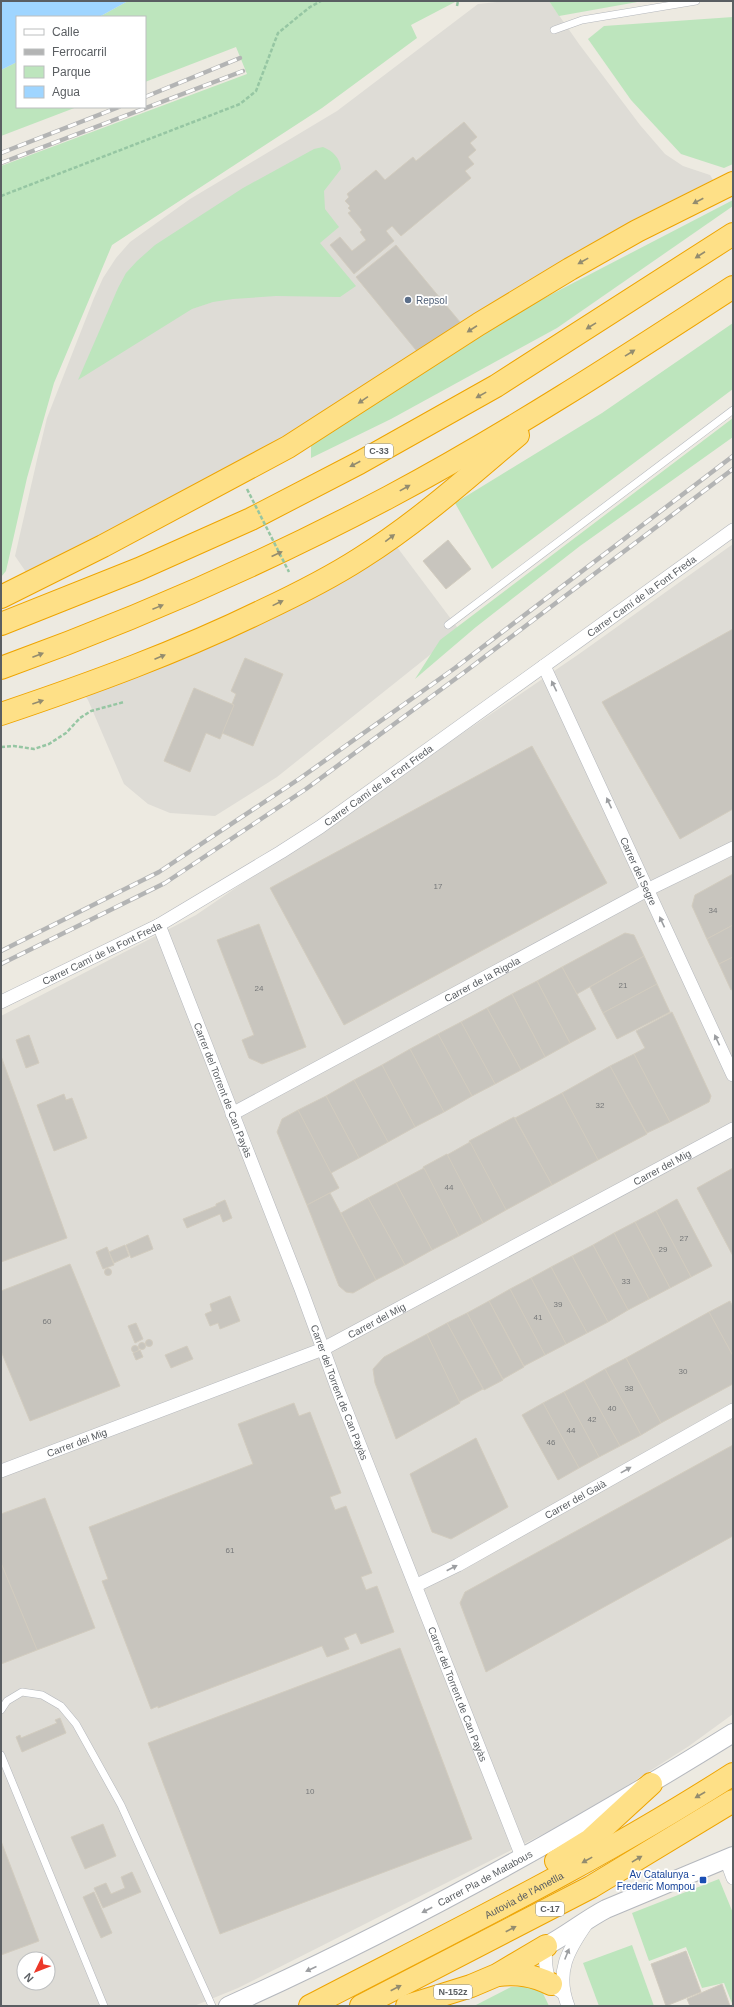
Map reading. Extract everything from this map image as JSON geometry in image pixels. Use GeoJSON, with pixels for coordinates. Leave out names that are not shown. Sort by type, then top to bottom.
{"type":"FeatureCollection","features":[{"type":"Feature","properties":{"kind":"highway"},"geometry":{"type":"LineString","coordinates":[[1,596],[103,546],[288,447],[479,324],[570,269],[637,232],[733,183]]}},
{"type":"Feature","properties":{"kind":"highway","name":"C-33"},"geometry":{"type":"LineString","coordinates":[[1,624],[139,569],[251,519],[359,463],[496,386],[733,234]]}},
{"type":"Feature","properties":{"kind":"highway"},"geometry":{"type":"LineString","coordinates":[[1,668],[168,603],[279,553],[390,497],[444,467],[573,389],[733,287]]}},
{"type":"Feature","properties":{"kind":"highway"},"geometry":{"type":"LineString","coordinates":[[1,714],[141,665],[192,643],[332,576],[362,558],[433,505],[573,389]]}},
{"type":"Feature","properties":{"kind":"highway","name":"Autovia de l'Ametlla"},"geometry":{"type":"LineString","coordinates":[[310,2006],[472,1923],[609,1848],[733,1774]]}},
{"type":"Feature","properties":{"kind":"highway"},"geometry":{"type":"LineString","coordinates":[[472,1923],[523,1881],[590,1840],[651,1784]]}},
{"type":"Feature","properties":{"kind":"highway","name":"C-17"},"geometry":{"type":"LineString","coordinates":[[361,2006],[591,1887],[733,1802]]}},
{"type":"Feature","properties":{"kind":"highway","name":"N-152z"},"geometry":{"type":"LineString","coordinates":[[407,2006],[471,1986],[497,1975],[546,1946]]}},
{"type":"Feature","properties":{"kind":"highway"},"geometry":{"type":"LineString","coordinates":[[497,1975],[526,1975],[538,1978],[557,1988]]}},
{"type":"Feature","properties":{"kind":"main road","name":"Carrer Pla de Matabous"},"geometry":{"type":"LineString","coordinates":[[228,2006],[317,1966],[380,1935],[523,1859],[651,1784],[733,1733]]}},
{"type":"Feature","properties":{"kind":"main road","name":"N-152z"},"geometry":{"type":"LineString","coordinates":[[546,1946],[570,1934],[590,1918],[729,1858]]}},
{"type":"Feature","properties":{"kind":"street","name":"Carrer Camí de la Font Freda"},"geometry":{"type":"LineString","coordinates":[[1,1002],[159,924],[281,852],[320,826],[733,530]]}},
{"type":"Feature","properties":{"kind":"street","name":"Carrer del Segre"},"geometry":{"type":"LineString","coordinates":[[544,666],[733,1075]]}},
{"type":"Feature","properties":{"kind":"street","name":"Carrer de la Rigola"},"geometry":{"type":"LineString","coordinates":[[232,1114],[647,890],[733,848]]}},
{"type":"Feature","properties":{"kind":"street","name":"Carrer del Torrent de Can Payàs"},"geometry":{"type":"LineString","coordinates":[[159,924],[323,1349],[417,1585],[523,1859]]}},
{"type":"Feature","properties":{"kind":"street","name":"Carrer del Mig"},"geometry":{"type":"LineString","coordinates":[[1,1471],[323,1349],[733,1129]]}},
{"type":"Feature","properties":{"kind":"street","name":"Carrer del Gaià"},"geometry":{"type":"LineString","coordinates":[[417,1585],[465,1561],[733,1410]]}},
{"type":"Feature","properties":{"kind":"street"},"geometry":{"type":"LineString","coordinates":[[729,1858],[733,1878]]}},
{"type":"Feature","properties":{"kind":"street"},"geometry":{"type":"LineString","coordinates":[[557,1988],[569,1949],[590,1918]]}},
{"type":"Feature","properties":{"kind":"street"},"geometry":{"type":"LineString","coordinates":[[546,1946],[545,1961],[557,1988],[568,2006]]}},
{"type":"Feature","properties":{"kind":"lane"},"geometry":{"type":"LineString","coordinates":[[554,30],[582,20],[696,1]]}},
{"type":"Feature","properties":{"kind":"lane"},"geometry":{"type":"LineString","coordinates":[[448,625],[733,410]]}},
{"type":"Feature","properties":{"kind":"lane"},"geometry":{"type":"LineString","coordinates":[[1,1710],[7,1701],[22,1692],[42,1695],[61,1706],[76,1724],[121,1805],[212,2006]]}},
{"type":"Feature","properties":{"kind":"lane"},"geometry":{"type":"LineString","coordinates":[[1,1756],[104,2006]]}},
{"type":"Feature","properties":{"kind":"path"},"geometry":{"type":"LineString","coordinates":[[1,196],[240,104],[256,91],[278,33],[310,7],[321,1]]}},
{"type":"Feature","properties":{"kind":"path"},"geometry":{"type":"LineString","coordinates":[[457,6],[458,1]]}},
{"type":"Feature","properties":{"kind":"path"},"geometry":{"type":"LineString","coordinates":[[247,489],[289,572]]}},
{"type":"Feature","properties":{"kind":"path"},"geometry":{"type":"LineString","coordinates":[[1,746],[34,749],[49,744],[66,733],[80,718],[91,711],[124,702]]}},
{"type":"Feature","properties":{"kind":"shaded area"},"geometry":{"type":"Polygon","coordinates":[[[506,1],[549,1],[579,44],[640,125],[665,154],[683,166],[710,175],[723,196],[682,215],[37,588],[15,556],[39,451],[47,418],[94,298],[103,278],[116,258],[130,242],[190,199],[337,111],[478,4],[506,1]]]}},
{"type":"Feature","properties":{"kind":"shaded area"},"geometry":{"type":"Polygon","coordinates":[[[385,531],[460,631],[277,777],[215,816],[170,813],[148,804],[124,784],[88,700],[75,681],[277,596],[385,531]]]}},
{"type":"Feature","properties":{"kind":"shaded area"},"geometry":{"type":"Polygon","coordinates":[[[733,544],[733,1714],[689,1746],[581,1815],[238,1988],[194,2006],[1,2006],[1,1016],[196,915],[579,654],[733,544]]]}},
{"type":"Feature","properties":{"kind":"green space"},"geometry":{"type":"Polygon","coordinates":[[[128,1],[457,1],[411,25],[417,38],[322,108],[112,245],[54,383],[27,478],[6,571],[1,577],[1,166],[247,74],[236,47],[146,82],[146,16],[101,16],[128,1]]]}},
{"type":"Feature","properties":{"kind":"green space"},"geometry":{"type":"Polygon","coordinates":[[[549,1],[643,1],[559,16],[549,1]]]}},
{"type":"Feature","properties":{"kind":"green space"},"geometry":{"type":"Polygon","coordinates":[[[733,17],[733,164],[724,168],[681,154],[631,100],[588,39],[604,26],[733,17]]]}},
{"type":"Feature","properties":{"kind":"green space"},"geometry":{"type":"Polygon","coordinates":[[[16,62],[16,108],[74,108],[1,136],[1,70],[16,62]]]}},
{"type":"Feature","properties":{"kind":"green space"},"geometry":{"type":"Polygon","coordinates":[[[323,147],[335,155],[339,161],[341,169],[324,191],[325,209],[339,227],[320,243],[356,286],[340,297],[276,296],[233,299],[213,302],[192,309],[78,380],[118,288],[126,273],[137,261],[155,245],[243,188],[314,149],[323,147]]]}},
{"type":"Feature","properties":{"kind":"green space"},"geometry":{"type":"Polygon","coordinates":[[[733,200],[733,206],[557,328],[391,419],[311,458],[311,445],[527,307],[733,200]]]}},
{"type":"Feature","properties":{"kind":"green space"},"geometry":{"type":"Polygon","coordinates":[[[733,323],[733,389],[492,569],[455,503],[602,413],[733,323]]]}},
{"type":"Feature","properties":{"kind":"green space"},"geometry":{"type":"Polygon","coordinates":[[[733,418],[733,437],[580,546],[476,627],[415,679],[440,640],[733,418]]]}},
{"type":"Feature","properties":{"kind":"green space"},"geometry":{"type":"Polygon","coordinates":[[[719,1879],[733,1913],[733,2006],[724,1983],[702,1988],[686,1947],[649,1961],[632,1913],[719,1879]]]}},
{"type":"Feature","properties":{"kind":"green space"},"geometry":{"type":"Polygon","coordinates":[[[632,1945],[654,2006],[599,2006],[583,1963],[632,1945]]]}},
{"type":"Feature","properties":{"kind":"green space"},"geometry":{"type":"Polygon","coordinates":[[[511,1987],[540,1987],[549,2006],[474,2006],[511,1987]]]}},
{"type":"Feature","properties":{"kind":"water"},"geometry":{"type":"Polygon","coordinates":[[[1,1],[128,1],[101,16],[16,16],[16,62],[1,70],[1,1]]]}},
{"type":"Feature","properties":{"kind":"building"},"geometry":{"type":"Polygon","coordinates":[[[464,122],[477,137],[470,143],[476,150],[468,157],[474,164],[465,171],[471,178],[401,236],[392,226],[386,231],[394,241],[354,274],[330,245],[340,237],[352,251],[366,240],[360,232],[362,230],[348,213],[351,211],[348,208],[350,206],[345,201],[349,197],[347,194],[376,170],[385,180],[413,157],[416,161],[464,122]]]}},
{"type":"Feature","properties":{"kind":"building","name":"Repsol"},"geometry":{"type":"Polygon","coordinates":[[[396,245],[460,322],[420,355],[356,277],[396,245]]]}},
{"type":"Feature","properties":{"kind":"building"},"geometry":{"type":"Polygon","coordinates":[[[448,540],[471,569],[446,589],[423,561],[448,540]]]}},
{"type":"Feature","properties":{"kind":"building"},"geometry":{"type":"Polygon","coordinates":[[[733,629],[733,809],[680,839],[602,702],[733,629]]]}},
{"type":"Feature","properties":{"kind":"building"},"geometry":{"type":"Polygon","coordinates":[[[245,658],[283,674],[253,746],[222,733],[234,705],[232,704],[236,694],[231,691],[245,658]]]}},
{"type":"Feature","properties":{"kind":"building"},"geometry":{"type":"Polygon","coordinates":[[[194,688],[234,705],[220,739],[206,733],[190,772],[164,761],[194,688]]]}},
{"type":"Feature","properties":{"kind":"building"},"geometry":{"type":"Polygon","coordinates":[[[532,746],[607,883],[344,1025],[270,888],[532,746]]]}},
{"type":"Feature","properties":{"kind":"building"},"geometry":{"type":"Polygon","coordinates":[[[733,874],[733,925],[707,939],[692,906],[695,895],[733,874]]]}},
{"type":"Feature","properties":{"kind":"building"},"geometry":{"type":"Polygon","coordinates":[[[259,924],[306,1047],[262,1064],[249,1058],[242,1040],[254,1035],[217,940],[259,924]]]}},
{"type":"Feature","properties":{"kind":"building"},"geometry":{"type":"Polygon","coordinates":[[[733,925],[733,957],[719,964],[707,939],[733,925]]]}},
{"type":"Feature","properties":{"kind":"building"},"geometry":{"type":"Polygon","coordinates":[[[625,933],[634,935],[644,956],[577,994],[562,967],[625,933]]]}},
{"type":"Feature","properties":{"kind":"building"},"geometry":{"type":"Polygon","coordinates":[[[644,956],[657,984],[603,1013],[590,987],[644,956]]]}},
{"type":"Feature","properties":{"kind":"building"},"geometry":{"type":"Polygon","coordinates":[[[733,957],[733,989],[731,990],[719,964],[733,957]]]}},
{"type":"Feature","properties":{"kind":"building"},"geometry":{"type":"Polygon","coordinates":[[[562,967],[596,1029],[570,1043],[537,981],[562,967]]]}},
{"type":"Feature","properties":{"kind":"building"},"geometry":{"type":"Polygon","coordinates":[[[537,981],[570,1043],[545,1057],[512,994],[537,981]]]}},
{"type":"Feature","properties":{"kind":"building"},"geometry":{"type":"Polygon","coordinates":[[[657,984],[670,1012],[617,1039],[603,1013],[657,984]]]}},
{"type":"Feature","properties":{"kind":"building"},"geometry":{"type":"Polygon","coordinates":[[[512,994],[545,1057],[521,1070],[487,1008],[512,994]]]}},
{"type":"Feature","properties":{"kind":"building"},"geometry":{"type":"Polygon","coordinates":[[[487,1008],[521,1070],[495,1084],[461,1022],[487,1008]]]}},
{"type":"Feature","properties":{"kind":"building"},"geometry":{"type":"Polygon","coordinates":[[[672,1012],[711,1096],[709,1102],[670,1122],[634,1054],[645,1048],[636,1031],[672,1012]]]}},
{"type":"Feature","properties":{"kind":"building"},"geometry":{"type":"Polygon","coordinates":[[[461,1022],[495,1084],[472,1096],[438,1034],[461,1022]]]}},
{"type":"Feature","properties":{"kind":"building"},"geometry":{"type":"Polygon","coordinates":[[[438,1034],[472,1096],[444,1112],[410,1049],[438,1034]]]}},
{"type":"Feature","properties":{"kind":"building"},"geometry":{"type":"Polygon","coordinates":[[[29,1035],[39,1063],[26,1068],[16,1040],[29,1035]]]}},
{"type":"Feature","properties":{"kind":"building"},"geometry":{"type":"Polygon","coordinates":[[[410,1049],[444,1112],[415,1127],[382,1065],[410,1049]]]}},
{"type":"Feature","properties":{"kind":"building"},"geometry":{"type":"Polygon","coordinates":[[[634,1054],[670,1122],[647,1133],[610,1066],[634,1054]]]}},
{"type":"Feature","properties":{"kind":"building"},"geometry":{"type":"Polygon","coordinates":[[[1,1056],[67,1238],[1,1262],[1,1056]]]}},
{"type":"Feature","properties":{"kind":"building"},"geometry":{"type":"Polygon","coordinates":[[[382,1065],[415,1127],[388,1142],[354,1080],[382,1065]]]}},
{"type":"Feature","properties":{"kind":"building"},"geometry":{"type":"Polygon","coordinates":[[[610,1066],[647,1134],[598,1160],[562,1093],[610,1066]]]}},
{"type":"Feature","properties":{"kind":"building"},"geometry":{"type":"Polygon","coordinates":[[[354,1080],[388,1142],[359,1158],[326,1096],[354,1080]]]}},
{"type":"Feature","properties":{"kind":"building"},"geometry":{"type":"Polygon","coordinates":[[[562,1093],[598,1160],[552,1185],[515,1118],[562,1093]]]}},
{"type":"Feature","properties":{"kind":"building"},"geometry":{"type":"Polygon","coordinates":[[[64,1094],[66,1100],[72,1098],[87,1138],[54,1151],[37,1105],[64,1094]]]}},
{"type":"Feature","properties":{"kind":"building"},"geometry":{"type":"Polygon","coordinates":[[[326,1096],[359,1158],[331,1173],[298,1110],[326,1096]]]}},
{"type":"Feature","properties":{"kind":"building"},"geometry":{"type":"Polygon","coordinates":[[[298,1110],[339,1188],[307,1205],[277,1132],[282,1119],[298,1110]]]}},
{"type":"Feature","properties":{"kind":"building"},"geometry":{"type":"Polygon","coordinates":[[[514,1117],[552,1185],[506,1210],[469,1141],[514,1117]]]}},
{"type":"Feature","properties":{"kind":"building"},"geometry":{"type":"Polygon","coordinates":[[[470,1142],[506,1210],[483,1223],[447,1155],[470,1142]]]}},
{"type":"Feature","properties":{"kind":"building"},"geometry":{"type":"Polygon","coordinates":[[[447,1154],[483,1223],[459,1236],[423,1167],[447,1154]]]}},
{"type":"Feature","properties":{"kind":"building"},"geometry":{"type":"Polygon","coordinates":[[[424,1168],[459,1236],[432,1250],[396,1183],[424,1168]]]}},
{"type":"Feature","properties":{"kind":"building"},"geometry":{"type":"Polygon","coordinates":[[[733,1168],[733,1256],[697,1188],[733,1168]]]}},
{"type":"Feature","properties":{"kind":"building"},"geometry":{"type":"Polygon","coordinates":[[[396,1183],[432,1250],[405,1265],[368,1198],[396,1183]]]}},
{"type":"Feature","properties":{"kind":"building"},"geometry":{"type":"Polygon","coordinates":[[[330,1193],[376,1280],[353,1293],[346,1292],[339,1286],[307,1205],[330,1193]]]}},
{"type":"Feature","properties":{"kind":"building"},"geometry":{"type":"Polygon","coordinates":[[[368,1198],[405,1265],[376,1280],[341,1213],[368,1198]]]}},
{"type":"Feature","properties":{"kind":"building"},"geometry":{"type":"Polygon","coordinates":[[[677,1199],[712,1266],[691,1277],[656,1211],[677,1199]]]}},
{"type":"Feature","properties":{"kind":"building"},"geometry":{"type":"Polygon","coordinates":[[[225,1200],[232,1218],[223,1222],[220,1214],[187,1228],[183,1219],[216,1206],[216,1204],[225,1200]]]}},
{"type":"Feature","properties":{"kind":"building"},"geometry":{"type":"Polygon","coordinates":[[[656,1211],[691,1277],[670,1288],[635,1222],[656,1211]]]}},
{"type":"Feature","properties":{"kind":"building"},"geometry":{"type":"Polygon","coordinates":[[[635,1222],[670,1288],[649,1299],[614,1233],[635,1222]]]}},
{"type":"Feature","properties":{"kind":"building"},"geometry":{"type":"Polygon","coordinates":[[[614,1233],[649,1299],[628,1310],[593,1245],[614,1233]]]}},
{"type":"Feature","properties":{"kind":"building"},"geometry":{"type":"Polygon","coordinates":[[[148,1235],[153,1249],[131,1258],[126,1245],[148,1235]]]}},
{"type":"Feature","properties":{"kind":"building"},"geometry":{"type":"Polygon","coordinates":[[[125,1245],[129,1256],[114,1263],[109,1252],[125,1245]]]}},
{"type":"Feature","properties":{"kind":"building"},"geometry":{"type":"Polygon","coordinates":[[[593,1245],[628,1310],[608,1322],[572,1256],[593,1245]]]}},
{"type":"Feature","properties":{"kind":"building"},"geometry":{"type":"Polygon","coordinates":[[[107,1247],[114,1265],[103,1269],[96,1252],[107,1247]]]}},
{"type":"Feature","properties":{"kind":"building"},"geometry":{"type":"Polygon","coordinates":[[[572,1256],[608,1322],[587,1333],[551,1267],[572,1256]]]}},
{"type":"Feature","properties":{"kind":"building"},"geometry":{"type":"Polygon","coordinates":[[[70,1264],[120,1386],[30,1421],[1,1351],[1,1291],[70,1264]]]}},
{"type":"Feature","properties":{"kind":"building"},"geometry":{"type":"Polygon","coordinates":[[[551,1267],[587,1333],[566,1344],[531,1278],[551,1267]]]}},
{"type":"Feature","properties":{"kind":"building"},"geometry":{"type":"Polygon","coordinates":[[[108,1268],[111,1269],[111,1275],[108,1276],[105,1275],[104,1272],[105,1269],[108,1268]]]}},
{"type":"Feature","properties":{"kind":"building"},"geometry":{"type":"Polygon","coordinates":[[[531,1278],[566,1344],[545,1355],[510,1289],[531,1278]]]}},
{"type":"Feature","properties":{"kind":"building"},"geometry":{"type":"Polygon","coordinates":[[[510,1289],[545,1355],[524,1366],[489,1301],[510,1289]]]}},
{"type":"Feature","properties":{"kind":"building"},"geometry":{"type":"Polygon","coordinates":[[[230,1296],[240,1321],[220,1329],[218,1323],[210,1326],[205,1314],[212,1311],[210,1304],[230,1296]]]}},
{"type":"Feature","properties":{"kind":"building"},"geometry":{"type":"Polygon","coordinates":[[[489,1301],[524,1367],[503,1379],[467,1313],[489,1301]]]}},
{"type":"Feature","properties":{"kind":"building"},"geometry":{"type":"Polygon","coordinates":[[[730,1301],[733,1307],[733,1356],[709,1312],[730,1301]]]}},
{"type":"Feature","properties":{"kind":"building"},"geometry":{"type":"Polygon","coordinates":[[[709,1312],[733,1356],[733,1384],[661,1423],[626,1358],[709,1312]]]}},
{"type":"Feature","properties":{"kind":"building"},"geometry":{"type":"Polygon","coordinates":[[[467,1313],[503,1380],[484,1390],[447,1323],[467,1313]]]}},
{"type":"Feature","properties":{"kind":"building"},"geometry":{"type":"Polygon","coordinates":[[[136,1323],[143,1339],[135,1343],[128,1326],[136,1323]]]}},
{"type":"Feature","properties":{"kind":"building"},"geometry":{"type":"Polygon","coordinates":[[[447,1323],[483,1389],[459,1402],[427,1334],[447,1323]]]}},
{"type":"Feature","properties":{"kind":"building"},"geometry":{"type":"Polygon","coordinates":[[[427,1334],[460,1403],[396,1439],[375,1383],[373,1369],[384,1357],[427,1334]]]}},
{"type":"Feature","properties":{"kind":"building"},"geometry":{"type":"Polygon","coordinates":[[[149,1339],[152,1340],[152,1346],[149,1347],[146,1346],[145,1343],[146,1340],[149,1339]]]}},
{"type":"Feature","properties":{"kind":"building"},"geometry":{"type":"Polygon","coordinates":[[[142,1342],[145,1343],[145,1349],[142,1350],[139,1349],[138,1346],[139,1343],[142,1342]]]}},
{"type":"Feature","properties":{"kind":"building"},"geometry":{"type":"Polygon","coordinates":[[[135,1345],[138,1346],[138,1352],[135,1353],[132,1352],[131,1349],[132,1346],[135,1345]]]}},
{"type":"Feature","properties":{"kind":"building"},"geometry":{"type":"Polygon","coordinates":[[[187,1346],[193,1359],[171,1368],[165,1355],[187,1346]]]}},
{"type":"Feature","properties":{"kind":"building"},"geometry":{"type":"Polygon","coordinates":[[[140,1350],[143,1357],[136,1360],[133,1353],[140,1350]]]}},
{"type":"Feature","properties":{"kind":"building"},"geometry":{"type":"Polygon","coordinates":[[[626,1358],[661,1423],[641,1435],[605,1369],[626,1358]]]}},
{"type":"Feature","properties":{"kind":"building"},"geometry":{"type":"Polygon","coordinates":[[[605,1369],[641,1435],[620,1446],[584,1381],[605,1369]]]}},
{"type":"Feature","properties":{"kind":"building"},"geometry":{"type":"Polygon","coordinates":[[[584,1381],[620,1446],[599,1457],[564,1392],[584,1381]]]}},
{"type":"Feature","properties":{"kind":"building"},"geometry":{"type":"Polygon","coordinates":[[[564,1392],[599,1457],[579,1468],[543,1403],[564,1392]]]}},
{"type":"Feature","properties":{"kind":"building"},"geometry":{"type":"Polygon","coordinates":[[[294,1403],[299,1416],[310,1412],[341,1493],[330,1497],[335,1510],[346,1506],[372,1573],[361,1577],[366,1590],[377,1586],[394,1632],[361,1644],[356,1633],[344,1638],[349,1649],[327,1657],[322,1646],[158,1708],[158,1706],[151,1709],[102,1581],[108,1579],[89,1527],[253,1464],[238,1424],[294,1403]]]}},
{"type":"Feature","properties":{"kind":"building"},"geometry":{"type":"Polygon","coordinates":[[[543,1403],[579,1468],[558,1480],[522,1415],[543,1403]]]}},
{"type":"Feature","properties":{"kind":"building"},"geometry":{"type":"Polygon","coordinates":[[[476,1438],[508,1507],[451,1539],[432,1532],[410,1474],[476,1438]]]}},
{"type":"Feature","properties":{"kind":"building"},"geometry":{"type":"Polygon","coordinates":[[[733,1445],[733,1536],[486,1672],[460,1603],[465,1592],[733,1445]]]}},
{"type":"Feature","properties":{"kind":"building"},"geometry":{"type":"Polygon","coordinates":[[[45,1498],[95,1628],[37,1650],[1,1563],[1,1514],[45,1498]]]}},
{"type":"Feature","properties":{"kind":"building"},"geometry":{"type":"Polygon","coordinates":[[[1,1563],[37,1650],[1,1664],[1,1563]]]}},
{"type":"Feature","properties":{"kind":"building"},"geometry":{"type":"Polygon","coordinates":[[[400,1648],[472,1839],[220,1934],[148,1743],[400,1648]]]}},
{"type":"Feature","properties":{"kind":"building"},"geometry":{"type":"Polygon","coordinates":[[[60,1718],[66,1733],[22,1752],[16,1737],[20,1735],[21,1738],[57,1723],[55,1720],[60,1718]]]}},
{"type":"Feature","properties":{"kind":"building"},"geometry":{"type":"Polygon","coordinates":[[[103,1824],[116,1856],[85,1869],[71,1837],[103,1824]]]}},
{"type":"Feature","properties":{"kind":"building"},"geometry":{"type":"Polygon","coordinates":[[[1,1841],[39,1941],[1,1955],[1,1841]]]}},
{"type":"Feature","properties":{"kind":"building"},"geometry":{"type":"Polygon","coordinates":[[[132,1872],[141,1892],[103,1908],[94,1888],[106,1883],[111,1894],[125,1888],[121,1877],[132,1872]]]}},
{"type":"Feature","properties":{"kind":"building"},"geometry":{"type":"Polygon","coordinates":[[[94,1892],[112,1933],[101,1938],[83,1897],[94,1892]]]}},
{"type":"Feature","properties":{"kind":"building"},"geometry":{"type":"Polygon","coordinates":[[[686,1951],[701,1992],[666,2006],[651,1964],[686,1951]]]}},
{"type":"Feature","properties":{"kind":"building"},"geometry":{"type":"Polygon","coordinates":[[[722,1984],[730,2006],[690,2006],[687,1999],[722,1984]]]}},
{"type":"Feature","properties":{"kind":"railway"},"geometry":{"type":"LineString","coordinates":[[146,97],[240,58]]}},
{"type":"Feature","properties":{"kind":"railway"},"geometry":{"type":"LineString","coordinates":[[146,108],[243,71]]}},
{"type":"Feature","properties":{"kind":"railway"},"geometry":{"type":"LineString","coordinates":[[1,153],[116,108]]}},
{"type":"Feature","properties":{"kind":"railway"},"geometry":{"type":"LineString","coordinates":[[1,163],[146,108]]}},
{"type":"Feature","properties":{"kind":"railway"},"geometry":{"type":"LineString","coordinates":[[1,951],[159,872],[299,779],[455,668],[733,456]]}},
{"type":"Feature","properties":{"kind":"railway"},"geometry":{"type":"LineString","coordinates":[[1,964],[165,883],[306,789],[462,674],[733,469]]}},
{"type":"Feature","properties":{"kind":"place","name":"Repsol"},"geometry":{"type":"Point","coordinates":[408,300]}},
{"type":"Feature","properties":{"kind":"place","name":"Av Catalunya - Frederic Mompou"},"geometry":{"type":"Point","coordinates":[703,1880]}}]}
